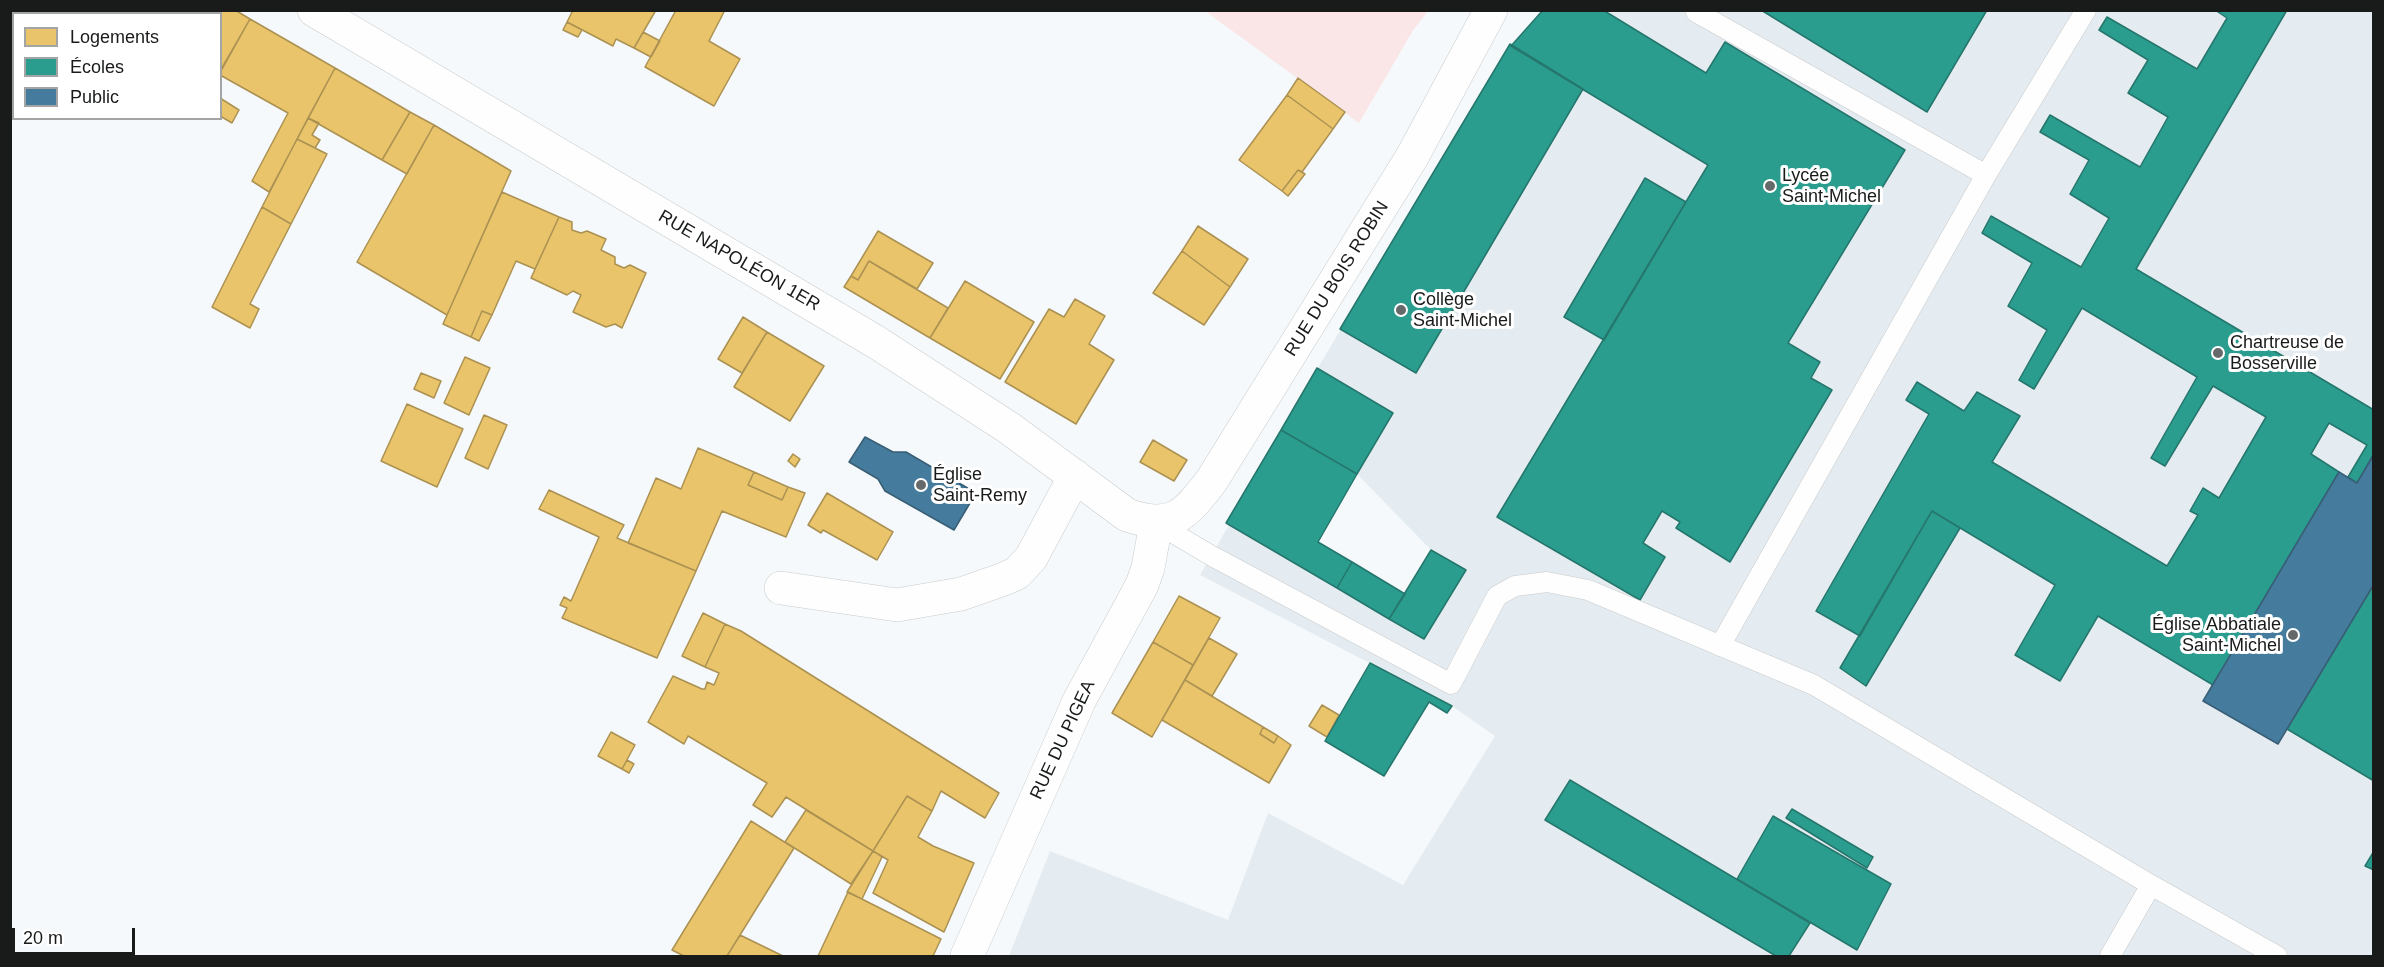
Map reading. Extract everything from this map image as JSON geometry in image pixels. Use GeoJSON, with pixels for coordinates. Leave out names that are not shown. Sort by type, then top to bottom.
{"type":"FeatureCollection","features":[{"type":"Feature","properties":{"kind":"street","name":"RUE NAPOLÉON 1ER"},"geometry":{"type":"LineString","coordinates":[[314,10],[876,342],[1009,428],[1126,515],[1156,523]]}},
{"type":"Feature","properties":{"kind":"street","name":"RUE DU BOIS ROBIN"},"geometry":{"type":"LineString","coordinates":[[1156,523],[1174,519],[1184,513],[1212,480],[1412,158],[1491,10]]}},
{"type":"Feature","properties":{"kind":"street"},"geometry":{"type":"LineString","coordinates":[[781,588],[897,605],[961,594],[1004,579],[1017,573],[1031,558],[1075,476]]}},
{"type":"Feature","properties":{"kind":"street","name":"RUE DU PIGEA"},"geometry":{"type":"LineString","coordinates":[[967,957],[1079,701],[1142,585],[1148,568],[1156,523]]}},
{"type":"Feature","properties":{"kind":"lane"},"geometry":{"type":"LineString","coordinates":[[1720,646],[1986,175],[2086,10]]}},
{"type":"Feature","properties":{"kind":"lane"},"geometry":{"type":"LineString","coordinates":[[1696,12],[1986,175]]}},
{"type":"Feature","properties":{"kind":"lane"},"geometry":{"type":"LineString","coordinates":[[1156,523],[1212,556],[1451,684],[1497,596],[1515,586],[1547,582],[1588,590],[1814,685],[2277,957]]}},
{"type":"Feature","properties":{"kind":"lane"},"geometry":{"type":"LineString","coordinates":[[2110,957],[2151,885]]}},
{"type":"Feature","properties":{"kind":"shaded area"},"geometry":{"type":"Polygon","coordinates":[[[1205,11],[1428,11],[1412,32],[1359,123],[1205,11]]]}},
{"type":"Feature","properties":{"kind":"shaded area"},"geometry":{"type":"Polygon","coordinates":[[[1543,11],[2373,11],[2373,956],[1009,956],[1050,851],[1228,920],[1268,813],[1403,885],[1495,736],[1452,706],[1200,575],[1229,525],[1424,638],[1466,570],[1431,550],[1357,474],[1281,430],[1510,44],[1512,45],[1543,11]]]}},
{"type":"Feature","properties":{"kind":"building: Logements"},"geometry":{"type":"Polygon","coordinates":[[[106,10],[235,10],[250,19],[222,69],[222,12],[109,12],[106,10]]]}},
{"type":"Feature","properties":{"kind":"building: Logements"},"geometry":{"type":"Polygon","coordinates":[[[573,10],[656,10],[634,48],[616,39],[613,46],[567,22],[573,10]]]}},
{"type":"Feature","properties":{"kind":"building: Logements"},"geometry":{"type":"Polygon","coordinates":[[[676,10],[725,10],[709,41],[740,59],[714,106],[645,67],[676,10]]]}},
{"type":"Feature","properties":{"kind":"building: Logements"},"geometry":{"type":"Polygon","coordinates":[[[250,19],[335,68],[269,192],[252,181],[288,113],[222,76],[222,68],[250,19]]]}},
{"type":"Feature","properties":{"kind":"building: Logements"},"geometry":{"type":"Polygon","coordinates":[[[567,22],[582,30],[578,37],[563,30],[567,22]]]}},
{"type":"Feature","properties":{"kind":"building: Logements"},"geometry":{"type":"Polygon","coordinates":[[[643,32],[660,41],[651,57],[634,48],[643,32]]]}},
{"type":"Feature","properties":{"kind":"building: Logements"},"geometry":{"type":"Polygon","coordinates":[[[335,68],[410,112],[382,160],[308,118],[335,68]]]}},
{"type":"Feature","properties":{"kind":"building: Logements"},"geometry":{"type":"Polygon","coordinates":[[[1298,78],[1345,112],[1333,129],[1287,95],[1298,78]]]}},
{"type":"Feature","properties":{"kind":"building: Logements"},"geometry":{"type":"Polygon","coordinates":[[[1287,95],[1333,129],[1302,172],[1298,170],[1282,191],[1239,160],[1287,95]]]}},
{"type":"Feature","properties":{"kind":"building: Logements"},"geometry":{"type":"Polygon","coordinates":[[[222,99],[239,110],[232,123],[222,117],[222,99]]]}},
{"type":"Feature","properties":{"kind":"building: Logements"},"geometry":{"type":"Polygon","coordinates":[[[410,112],[434,125],[407,174],[382,160],[410,112]]]}},
{"type":"Feature","properties":{"kind":"building: Logements"},"geometry":{"type":"Polygon","coordinates":[[[308,118],[319,123],[312,135],[320,140],[315,148],[297,139],[308,118]]]}},
{"type":"Feature","properties":{"kind":"building: Logements"},"geometry":{"type":"Polygon","coordinates":[[[434,125],[511,171],[447,315],[357,262],[434,125]]]}},
{"type":"Feature","properties":{"kind":"building: Logements"},"geometry":{"type":"Polygon","coordinates":[[[297,139],[327,154],[291,224],[262,207],[297,139]]]}},
{"type":"Feature","properties":{"kind":"building: Logements"},"geometry":{"type":"Polygon","coordinates":[[[1298,170],[1305,174],[1288,196],[1282,191],[1298,170]]]}},
{"type":"Feature","properties":{"kind":"building: Logements"},"geometry":{"type":"Polygon","coordinates":[[[502,192],[559,217],[535,269],[516,261],[492,315],[482,311],[471,337],[443,324],[502,192]]]}},
{"type":"Feature","properties":{"kind":"building: Logements"},"geometry":{"type":"Polygon","coordinates":[[[262,207],[291,224],[250,304],[259,309],[250,328],[212,307],[262,207]]]}},
{"type":"Feature","properties":{"kind":"building: Logements"},"geometry":{"type":"Polygon","coordinates":[[[559,217],[572,222],[572,230],[581,233],[587,231],[606,239],[601,250],[615,257],[615,264],[624,268],[630,265],[646,273],[622,328],[615,324],[606,327],[573,312],[581,295],[573,291],[567,295],[531,278],[559,217]]]}},
{"type":"Feature","properties":{"kind":"building: Logements"},"geometry":{"type":"Polygon","coordinates":[[[1198,226],[1248,259],[1230,287],[1182,251],[1198,226]]]}},
{"type":"Feature","properties":{"kind":"building: Logements"},"geometry":{"type":"Polygon","coordinates":[[[878,231],[933,263],[917,289],[869,261],[858,280],[851,276],[878,231]]]}},
{"type":"Feature","properties":{"kind":"building: Logements"},"geometry":{"type":"Polygon","coordinates":[[[1182,251],[1230,287],[1204,325],[1153,293],[1182,251]]]}},
{"type":"Feature","properties":{"kind":"building: Logements"},"geometry":{"type":"Polygon","coordinates":[[[869,261],[948,308],[930,338],[844,287],[851,276],[858,280],[869,261]]]}},
{"type":"Feature","properties":{"kind":"building: Logements"},"geometry":{"type":"Polygon","coordinates":[[[965,281],[1034,322],[1000,379],[930,338],[965,281]]]}},
{"type":"Feature","properties":{"kind":"building: Logements"},"geometry":{"type":"Polygon","coordinates":[[[1075,299],[1105,316],[1089,344],[1114,360],[1076,424],[1005,382],[1049,309],[1064,317],[1075,299]]]}},
{"type":"Feature","properties":{"kind":"building: Logements"},"geometry":{"type":"Polygon","coordinates":[[[482,311],[492,315],[479,341],[471,337],[482,311]]]}},
{"type":"Feature","properties":{"kind":"building: Logements"},"geometry":{"type":"Polygon","coordinates":[[[743,317],[767,332],[742,373],[718,359],[743,317]]]}},
{"type":"Feature","properties":{"kind":"building: Logements"},"geometry":{"type":"Polygon","coordinates":[[[767,332],[824,366],[790,421],[734,387],[767,332]]]}},
{"type":"Feature","properties":{"kind":"building: Logements"},"geometry":{"type":"Polygon","coordinates":[[[465,357],[490,368],[469,415],[444,403],[465,357]]]}},
{"type":"Feature","properties":{"kind":"building: Logements"},"geometry":{"type":"Polygon","coordinates":[[[421,373],[441,381],[434,398],[414,389],[421,373]]]}},
{"type":"Feature","properties":{"kind":"building: Logements"},"geometry":{"type":"Polygon","coordinates":[[[407,404],[463,429],[437,487],[381,461],[407,404]]]}},
{"type":"Feature","properties":{"kind":"building: Logements"},"geometry":{"type":"Polygon","coordinates":[[[484,415],[507,425],[488,469],[465,458],[484,415]]]}},
{"type":"Feature","properties":{"kind":"building: Logements"},"geometry":{"type":"Polygon","coordinates":[[[1153,440],[1187,460],[1174,481],[1140,462],[1153,440]]]}},
{"type":"Feature","properties":{"kind":"building: Logements"},"geometry":{"type":"Polygon","coordinates":[[[698,448],[754,472],[748,485],[782,500],[788,487],[805,493],[786,537],[722,511],[696,571],[628,543],[656,478],[681,489],[698,448]]]}},
{"type":"Feature","properties":{"kind":"building: Logements"},"geometry":{"type":"Polygon","coordinates":[[[793,454],[800,459],[795,467],[788,461],[793,454]]]}},
{"type":"Feature","properties":{"kind":"building: Logements"},"geometry":{"type":"Polygon","coordinates":[[[754,472],[788,487],[782,500],[748,485],[754,472]]]}},
{"type":"Feature","properties":{"kind":"building: Logements"},"geometry":{"type":"Polygon","coordinates":[[[549,490],[624,525],[617,538],[696,571],[657,658],[562,618],[567,608],[560,605],[564,597],[571,601],[599,537],[539,509],[549,490]]]}},
{"type":"Feature","properties":{"kind":"building: Logements"},"geometry":{"type":"Polygon","coordinates":[[[827,493],[893,532],[877,560],[823,530],[821,533],[808,525],[827,493]]]}},
{"type":"Feature","properties":{"kind":"building: Logements"},"geometry":{"type":"Polygon","coordinates":[[[1179,596],[1220,618],[1193,665],[1153,642],[1179,596]]]}},
{"type":"Feature","properties":{"kind":"building: Logements"},"geometry":{"type":"Polygon","coordinates":[[[703,613],[725,624],[705,667],[682,656],[703,613]]]}},
{"type":"Feature","properties":{"kind":"building: Logements"},"geometry":{"type":"Polygon","coordinates":[[[725,624],[741,631],[999,793],[985,818],[941,791],[932,811],[907,796],[873,851],[786,797],[772,817],[753,805],[767,783],[688,736],[684,744],[648,722],[673,676],[702,689],[705,689],[707,682],[714,685],[719,673],[705,667],[725,624]]]}},
{"type":"Feature","properties":{"kind":"building: Logements"},"geometry":{"type":"Polygon","coordinates":[[[1209,638],[1237,654],[1212,696],[1185,680],[1209,638]]]}},
{"type":"Feature","properties":{"kind":"building: Logements"},"geometry":{"type":"Polygon","coordinates":[[[1153,642],[1193,665],[1152,737],[1112,713],[1153,642]]]}},
{"type":"Feature","properties":{"kind":"building: Logements"},"geometry":{"type":"Polygon","coordinates":[[[1185,680],[1263,727],[1260,734],[1274,743],[1278,736],[1291,745],[1269,783],[1162,720],[1185,680]]]}},
{"type":"Feature","properties":{"kind":"building: Logements"},"geometry":{"type":"Polygon","coordinates":[[[1322,705],[1339,715],[1327,737],[1309,726],[1322,705]]]}},
{"type":"Feature","properties":{"kind":"building: Logements"},"geometry":{"type":"Polygon","coordinates":[[[1263,727],[1278,736],[1274,743],[1260,734],[1263,727]]]}},
{"type":"Feature","properties":{"kind":"building: Logements"},"geometry":{"type":"Polygon","coordinates":[[[611,732],[635,745],[622,769],[598,756],[611,732]]]}},
{"type":"Feature","properties":{"kind":"building: Logements"},"geometry":{"type":"Polygon","coordinates":[[[627,760],[634,764],[629,773],[622,769],[627,760]]]}},
{"type":"Feature","properties":{"kind":"building: Logements"},"geometry":{"type":"Polygon","coordinates":[[[907,796],[932,811],[918,837],[933,846],[974,863],[944,932],[873,893],[888,860],[873,851],[907,796]]]}},
{"type":"Feature","properties":{"kind":"building: Logements"},"geometry":{"type":"Polygon","coordinates":[[[806,810],[873,851],[851,884],[785,842],[806,810]]]}},
{"type":"Feature","properties":{"kind":"building: Logements"},"geometry":{"type":"Polygon","coordinates":[[[751,821],[794,848],[727,956],[684,956],[672,950],[751,821]]]}},
{"type":"Feature","properties":{"kind":"building: Logements"},"geometry":{"type":"Polygon","coordinates":[[[873,851],[882,857],[862,899],[847,892],[873,851]]]}},
{"type":"Feature","properties":{"kind":"building: Logements"},"geometry":{"type":"Polygon","coordinates":[[[848,892],[941,939],[933,956],[818,956],[848,892]]]}},
{"type":"Feature","properties":{"kind":"building: Logements"},"geometry":{"type":"Polygon","coordinates":[[[740,935],[783,956],[727,956],[740,935]]]}},
{"type":"Feature","properties":{"kind":"building: Écoles"},"geometry":{"type":"Polygon","coordinates":[[[1543,10],[1603,10],[1706,73],[1725,42],[1905,150],[1788,343],[1820,362],[1811,378],[1832,390],[1730,562],[1676,528],[1680,522],[1662,511],[1643,543],[1665,557],[1640,600],[1497,517],[1708,165],[1511,46],[1543,10]]]}},
{"type":"Feature","properties":{"kind":"building: Écoles"},"geometry":{"type":"Polygon","coordinates":[[[1761,10],[1987,10],[1927,112],[1761,10]]]}},
{"type":"Feature","properties":{"kind":"building: Écoles","name":"Chartreuse de Bosserville"},"geometry":{"type":"Polygon","coordinates":[[[2215,10],[2287,10],[2136,269],[2374,410],[2374,454],[2357,483],[2348,477],[2367,445],[2329,423],[2311,454],[2339,472],[2213,685],[2098,616],[2060,681],[2015,655],[2055,585],[1932,511],[1860,636],[1816,611],[1929,414],[1906,400],[1917,382],[1964,411],[1977,392],[2020,416],[1992,462],[2167,566],[2198,515],[2190,511],[2203,488],[2219,498],[2266,417],[2213,386],[2165,466],[2151,458],[2197,377],[2082,308],[2034,389],[2019,380],[2047,330],[2008,306],[2032,263],[1982,233],[1991,216],[2081,267],[2109,218],[2070,194],[2089,160],[2040,132],[2050,115],[2140,167],[2168,117],[2128,93],[2148,60],[2099,30],[2107,17],[2197,69],[2227,18],[2215,10]]]}},
{"type":"Feature","properties":{"kind":"building: Écoles"},"geometry":{"type":"Polygon","coordinates":[[[1510,44],[1583,89],[1416,373],[1340,329],[1510,44]]]}},
{"type":"Feature","properties":{"kind":"building: Écoles"},"geometry":{"type":"Polygon","coordinates":[[[1645,178],[1686,202],[1604,340],[1564,317],[1645,178]]]}},
{"type":"Feature","properties":{"kind":"building: Écoles"},"geometry":{"type":"Polygon","coordinates":[[[1317,368],[1393,413],[1357,474],[1281,430],[1317,368]]]}},
{"type":"Feature","properties":{"kind":"building: Écoles"},"geometry":{"type":"Polygon","coordinates":[[[1281,430],[1357,474],[1318,542],[1352,562],[1337,588],[1226,523],[1281,430]]]}},
{"type":"Feature","properties":{"kind":"building: Écoles"},"geometry":{"type":"Polygon","coordinates":[[[1932,511],[1960,528],[1866,686],[1840,668],[1932,511]]]}},
{"type":"Feature","properties":{"kind":"building: Écoles"},"geometry":{"type":"Polygon","coordinates":[[[1431,550],[1466,570],[1424,639],[1389,619],[1431,550]]]}},
{"type":"Feature","properties":{"kind":"building: Écoles"},"geometry":{"type":"Polygon","coordinates":[[[1352,562],[1405,594],[1389,619],[1337,588],[1352,562]]]}},
{"type":"Feature","properties":{"kind":"building: Écoles"},"geometry":{"type":"Polygon","coordinates":[[[2374,584],[2374,781],[2287,729],[2374,584]]]}},
{"type":"Feature","properties":{"kind":"building: Écoles"},"geometry":{"type":"Polygon","coordinates":[[[1370,663],[1452,706],[1447,713],[1429,702],[1384,776],[1325,741],[1370,663]]]}},
{"type":"Feature","properties":{"kind":"building: Écoles"},"geometry":{"type":"Polygon","coordinates":[[[1570,780],[1810,923],[1789,956],[1776,956],[1545,820],[1570,780]]]}},
{"type":"Feature","properties":{"kind":"building: Écoles"},"geometry":{"type":"Polygon","coordinates":[[[1792,809],[1873,857],[1867,868],[1786,818],[1792,809]]]}},
{"type":"Feature","properties":{"kind":"building: Écoles"},"geometry":{"type":"Polygon","coordinates":[[[1773,816],[1891,884],[1857,950],[1737,879],[1773,816]]]}},
{"type":"Feature","properties":{"kind":"building: Écoles"},"geometry":{"type":"Polygon","coordinates":[[[2374,851],[2374,870],[2365,866],[2374,851]]]}},
{"type":"Feature","properties":{"kind":"building: Public","name":"Église Saint-Remy"},"geometry":{"type":"Polygon","coordinates":[[[865,437],[893,452],[906,452],[976,493],[954,530],[885,491],[878,479],[849,462],[865,437]]]}},
{"type":"Feature","properties":{"kind":"building: Public","name":"Église Abbatiale Saint-Michel"},"geometry":{"type":"Polygon","coordinates":[[[2374,454],[2374,584],[2278,744],[2203,701],[2339,472],[2357,483],[2374,454]]]}},
{"type":"Feature","properties":{"kind":"place","name":"Lycée Saint-Michel"},"geometry":{"type":"Point","coordinates":[1770,186]}},
{"type":"Feature","properties":{"kind":"place","name":"Collège Saint-Michel"},"geometry":{"type":"Point","coordinates":[1401,310]}},
{"type":"Feature","properties":{"kind":"place","name":"Chartreuse de Bosserville"},"geometry":{"type":"Point","coordinates":[2218,353]}},
{"type":"Feature","properties":{"kind":"place","name":"Église Saint-Remy"},"geometry":{"type":"Point","coordinates":[921,485]}},
{"type":"Feature","properties":{"kind":"place","name":"Église Abbatiale Saint-Michel"},"geometry":{"type":"Point","coordinates":[2293,635]}}]}
